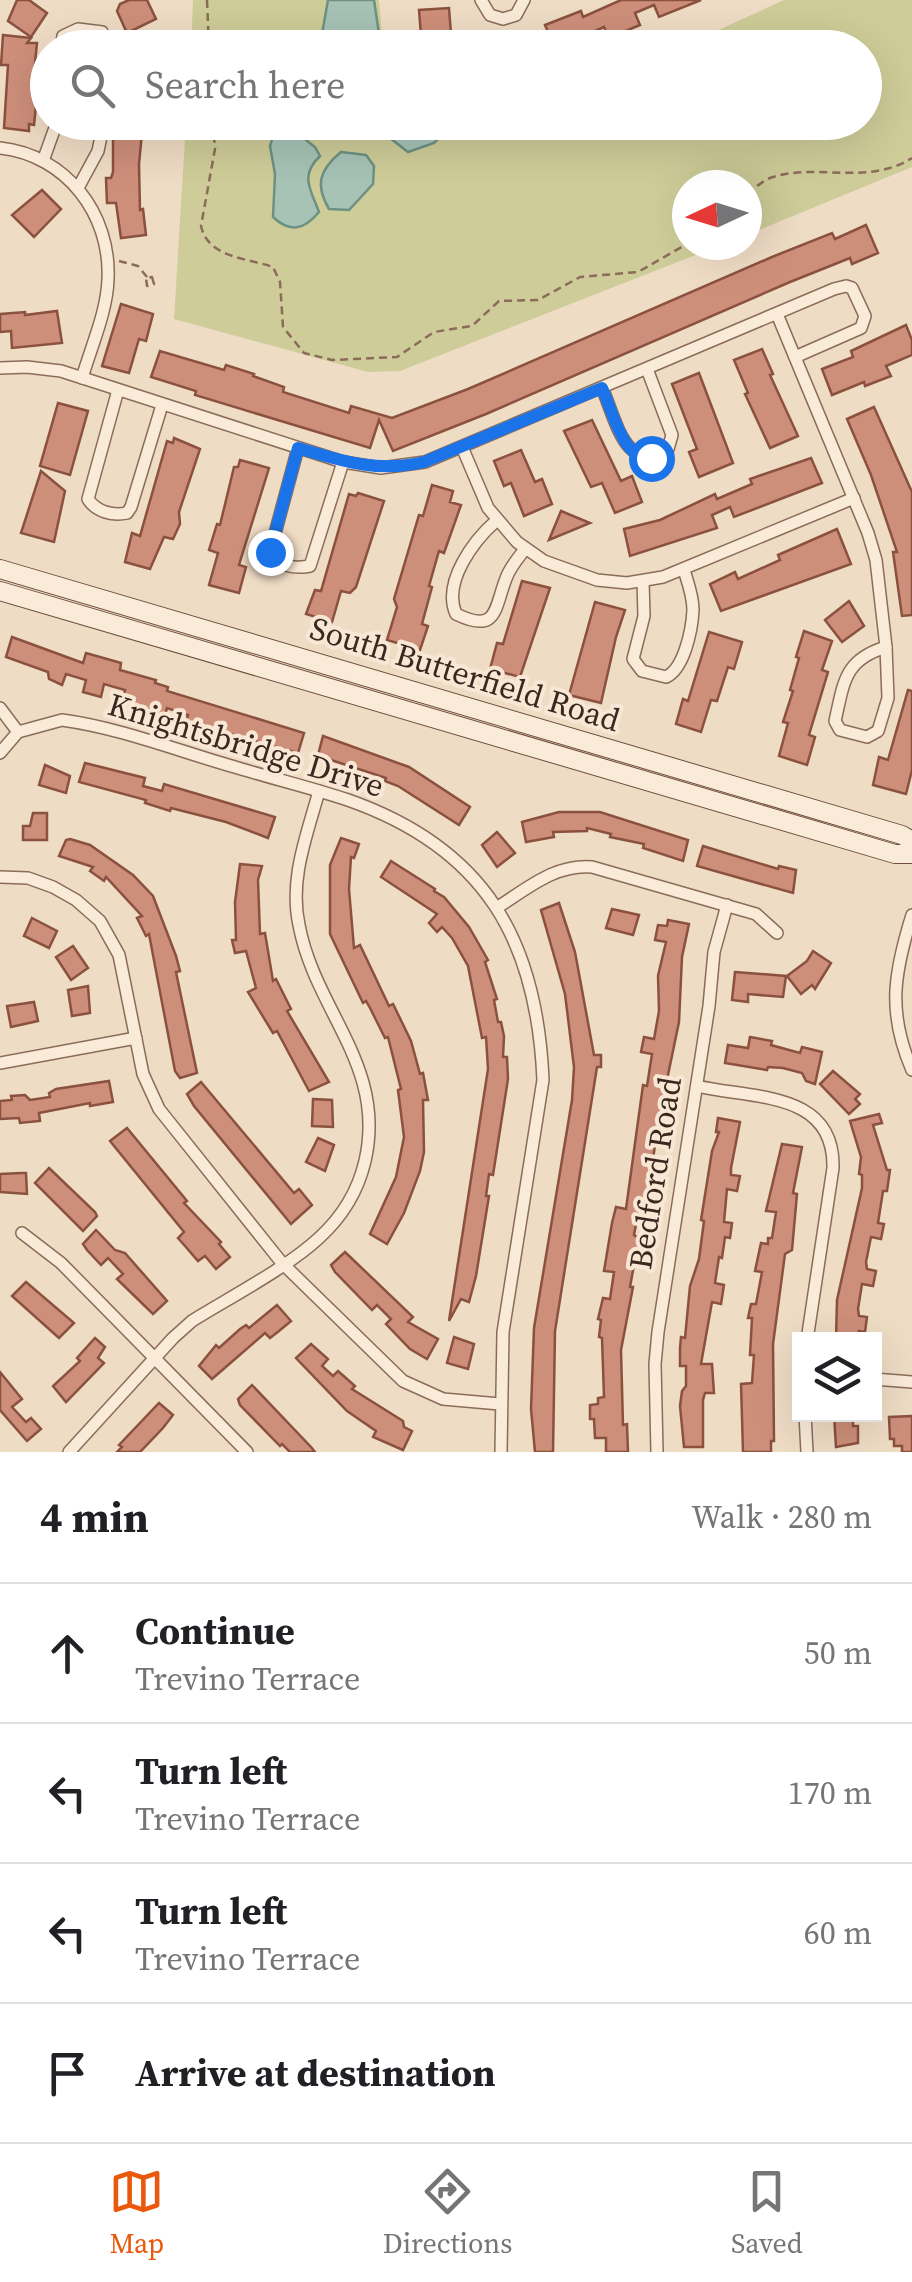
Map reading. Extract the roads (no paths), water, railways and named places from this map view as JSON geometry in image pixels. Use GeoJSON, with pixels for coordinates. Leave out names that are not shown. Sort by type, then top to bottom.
{"type":"FeatureCollection","features":[{"type":"Feature","properties":{"kind":"main road","name":"South Butterfield Road"},"geometry":{"type":"LineString","coordinates":[[0,569],[702,775],[912,841]]}},
{"type":"Feature","properties":{"kind":"main road","name":"South Butterfield Road"},"geometry":{"type":"LineString","coordinates":[[0,591],[895,854],[912,854]]}},
{"type":"Feature","properties":{"kind":"street"},"geometry":{"type":"LineString","coordinates":[[481,0],[490,15],[504,19],[516,15],[524,0]]}},
{"type":"Feature","properties":{"kind":"street"},"geometry":{"type":"LineString","coordinates":[[43,160],[50,140]]}},
{"type":"Feature","properties":{"kind":"street"},"geometry":{"type":"LineString","coordinates":[[78,188],[100,140]]}},
{"type":"Feature","properties":{"kind":"street"},"geometry":{"type":"LineString","coordinates":[[0,148],[43,160],[78,188],[103,233],[108,260],[106,294],[82,378]]}},
{"type":"Feature","properties":{"kind":"street"},"geometry":{"type":"LineString","coordinates":[[0,368],[45,368],[343,462],[382,468],[407,466],[462,447],[846,286],[857,293],[866,316],[861,328],[795,357]]}},
{"type":"Feature","properties":{"kind":"street"},"geometry":{"type":"LineString","coordinates":[[777,314],[876,560],[886,648],[888,698],[878,731],[866,737],[840,730],[835,721],[850,668],[859,658],[886,648]]}},
{"type":"Feature","properties":{"kind":"street"},"geometry":{"type":"LineString","coordinates":[[602,388],[630,451],[642,459],[651,458],[668,449],[672,436],[647,369]]}},
{"type":"Feature","properties":{"kind":"street"},"geometry":{"type":"LineString","coordinates":[[118,390],[88,500],[104,512],[128,513],[162,405]]}},
{"type":"Feature","properties":{"kind":"street"},"geometry":{"type":"LineString","coordinates":[[462,447],[496,520],[544,562],[582,577],[643,581],[684,570],[854,498]]}},
{"type":"Feature","properties":{"kind":"street"},"geometry":{"type":"LineString","coordinates":[[298,448],[270,552],[280,563],[299,568],[310,566],[343,462]]}},
{"type":"Feature","properties":{"kind":"street"},"geometry":{"type":"LineString","coordinates":[[496,520],[475,539],[464,558],[452,601],[456,614],[472,622],[490,619],[507,576],[526,549]]}},
{"type":"Feature","properties":{"kind":"street"},"geometry":{"type":"LineString","coordinates":[[643,581],[644,616],[633,659],[642,672],[666,677],[677,669],[691,626],[693,608],[684,570]]}},
{"type":"Feature","properties":{"kind":"street"},"geometry":{"type":"LineString","coordinates":[[0,708],[18,732],[0,753]]}},
{"type":"Feature","properties":{"kind":"street","name":"Knightsbridge Drive"},"geometry":{"type":"LineString","coordinates":[[18,732],[53,720],[76,722],[319,792],[379,814],[432,843],[474,877],[498,907],[523,959],[541,1048],[543,1080],[509,1286],[500,1404],[501,1452]]}},
{"type":"Feature","properties":{"kind":"street"},"geometry":{"type":"LineString","coordinates":[[69,1452],[192,1322],[320,1237],[356,1190],[369,1144],[369,1104],[362,1073],[308,961],[297,912],[297,868],[319,792]]}},
{"type":"Feature","properties":{"kind":"street"},"geometry":{"type":"LineString","coordinates":[[498,907],[546,876],[579,866],[608,870],[756,914],[777,934]]}},
{"type":"Feature","properties":{"kind":"street"},"geometry":{"type":"LineString","coordinates":[[0,876],[28,878],[53,887],[100,921],[119,955],[143,1074],[158,1108],[282,1263],[403,1381],[443,1399],[500,1404]]}},
{"type":"Feature","properties":{"kind":"street","name":"Bedford Road"},"geometry":{"type":"LineString","coordinates":[[657,1452],[658,1332],[714,952],[727,905]]}},
{"type":"Feature","properties":{"kind":"street"},"geometry":{"type":"LineString","coordinates":[[912,915],[896,974],[897,1022],[912,1070]]}},
{"type":"Feature","properties":{"kind":"street"},"geometry":{"type":"LineString","coordinates":[[0,1063],[136,1038]]}},
{"type":"Feature","properties":{"kind":"street"},"geometry":{"type":"LineString","coordinates":[[697,1086],[795,1104],[817,1119],[830,1140],[834,1168],[808,1332]]}},
{"type":"Feature","properties":{"kind":"street"},"geometry":{"type":"LineString","coordinates":[[22,1233],[61,1263],[247,1452]]}},
{"type":"Feature","properties":{"kind":"street"},"geometry":{"type":"LineString","coordinates":[[882,1380],[912,1382]]}},
{"type":"Feature","properties":{"kind":"street"},"geometry":{"type":"LineString","coordinates":[[805,1422],[806,1452]]}}]}
